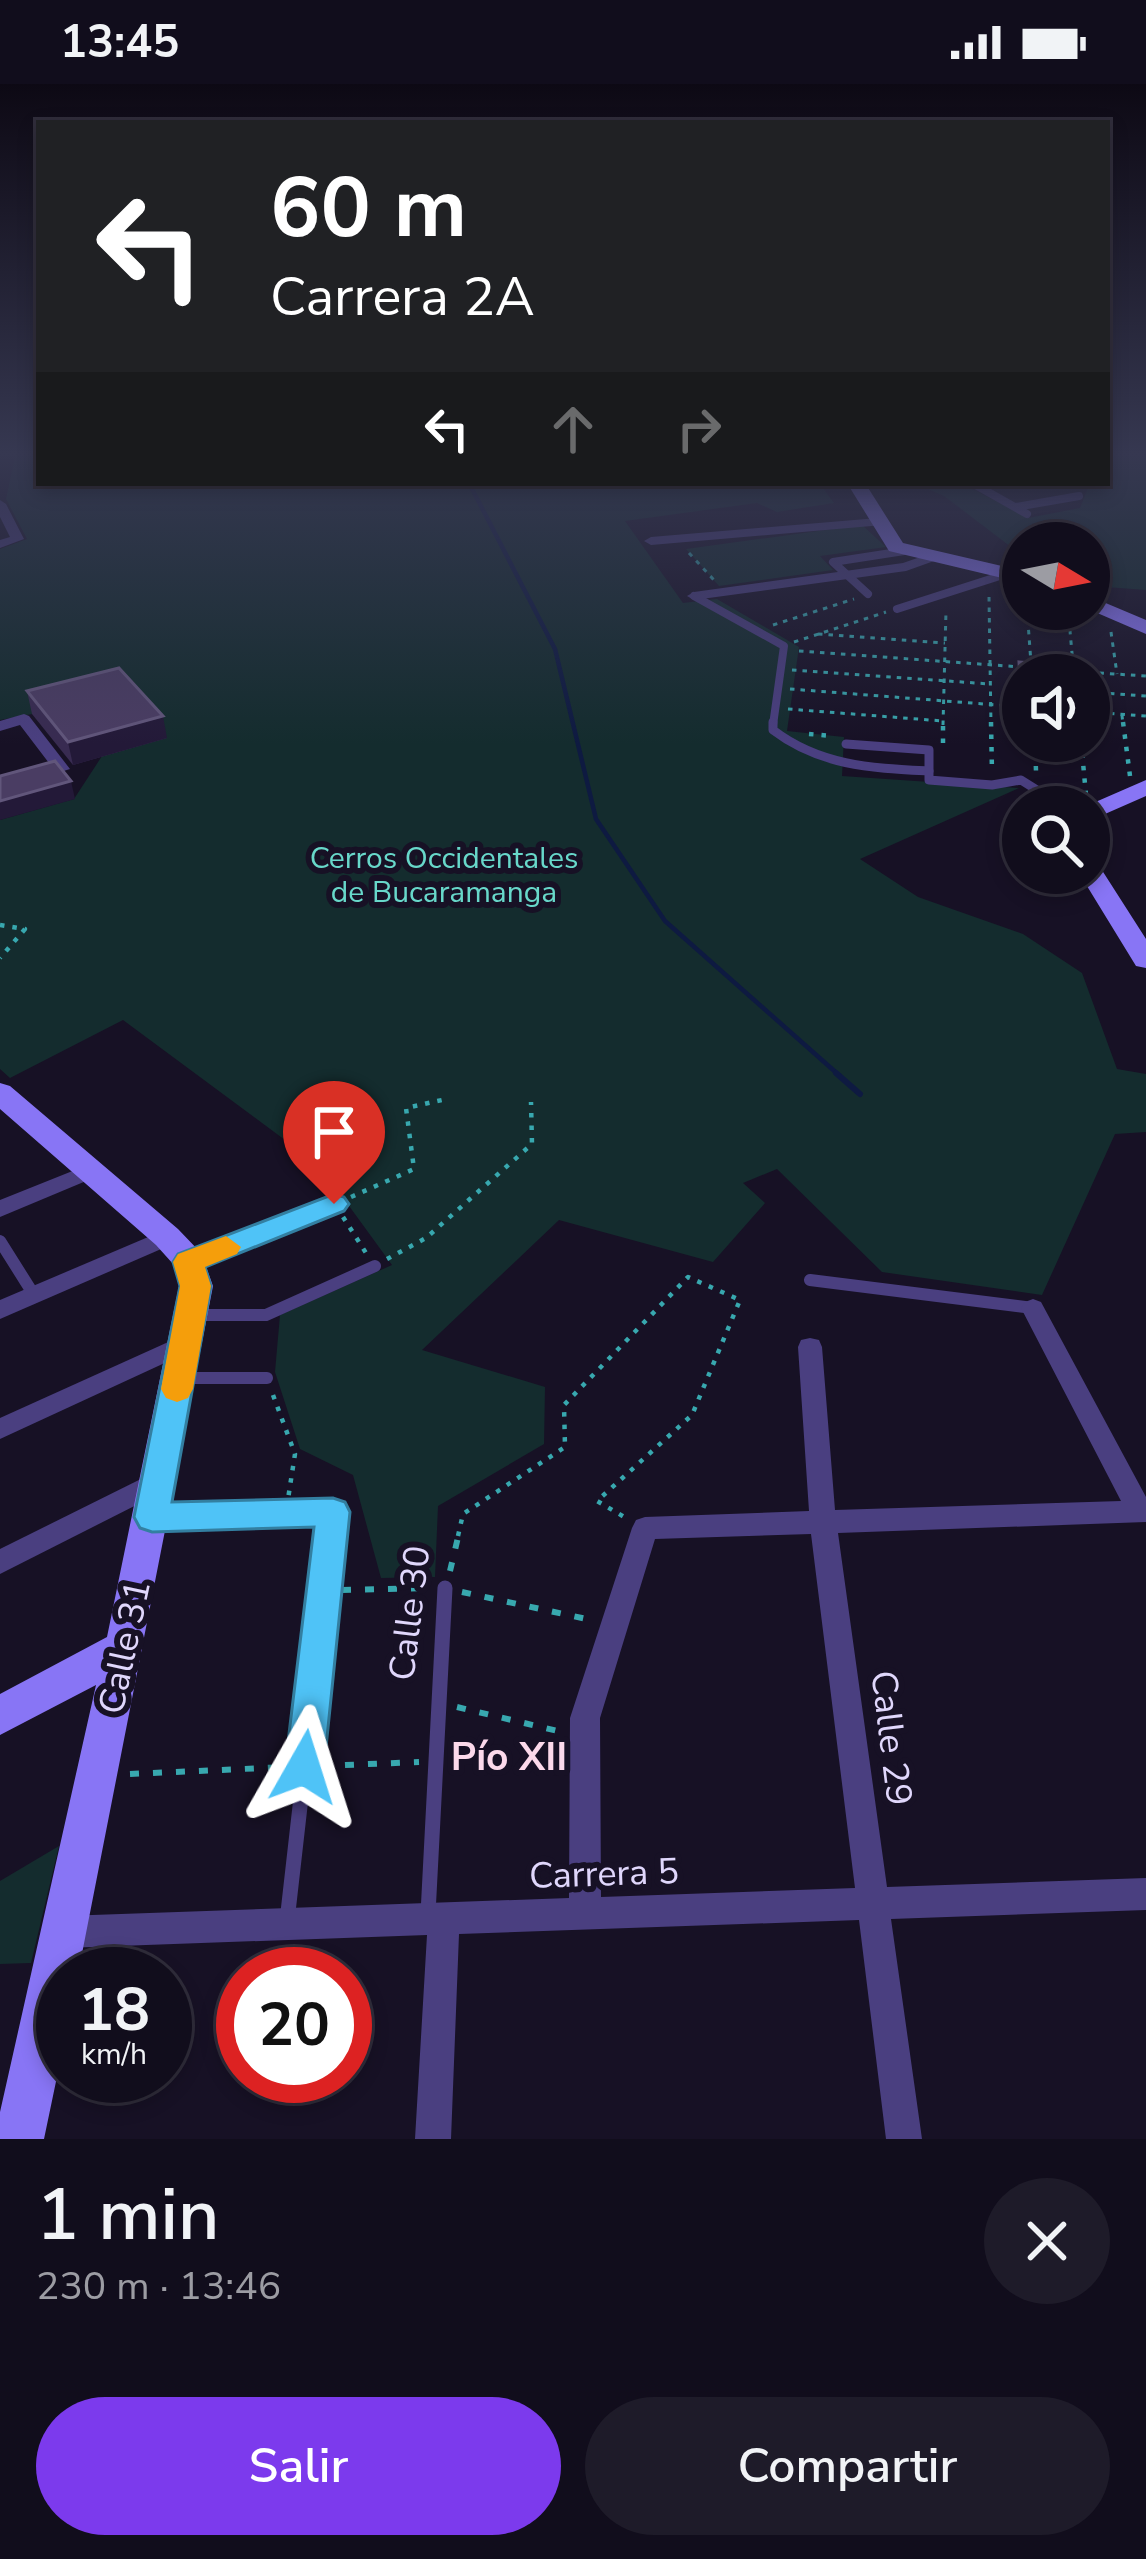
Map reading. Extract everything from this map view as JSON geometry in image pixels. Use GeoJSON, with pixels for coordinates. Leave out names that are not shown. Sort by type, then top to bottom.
{"type":"FeatureCollection","features":[{"type":"Feature","properties":{"kind":"street"},"geometry":{"type":"LineString","coordinates":[[907,552],[1002,576]]}},
{"type":"Feature","properties":{"kind":"street"},"geometry":{"type":"LineString","coordinates":[[694,596],[906,567],[929,558]]}},
{"type":"Feature","properties":{"kind":"street"},"geometry":{"type":"LineString","coordinates":[[1110,611],[1146,628]]}},
{"type":"Feature","properties":{"kind":"street"},"geometry":{"type":"LineString","coordinates":[[0,726],[24,719],[62,769],[0,786]]}},
{"type":"Feature","properties":{"kind":"street"},"geometry":{"type":"LineString","coordinates":[[1110,801],[1139,790]]}},
{"type":"Feature","properties":{"kind":"street"},"geometry":{"type":"LineString","coordinates":[[1105,894],[1146,960]]}},
{"type":"Feature","properties":{"kind":"street"},"geometry":{"type":"LineString","coordinates":[[0,1093],[178,1249]]}},
{"type":"Feature","properties":{"kind":"street"},"geometry":{"type":"LineString","coordinates":[[0,1209],[90,1171]]}},
{"type":"Feature","properties":{"kind":"street"},"geometry":{"type":"LineString","coordinates":[[0,1310],[178,1249]]}},
{"type":"Feature","properties":{"kind":"street","name":"Calle 31"},"geometry":{"type":"LineString","coordinates":[[19,2139],[125,1648],[196,1286],[178,1249]]}},
{"type":"Feature","properties":{"kind":"street"},"geometry":{"type":"LineString","coordinates":[[585,1914],[585,1718],[645,1528],[1143,1511],[1033,1308]]}},
{"type":"Feature","properties":{"kind":"street"},"geometry":{"type":"LineString","coordinates":[[1,1426],[185,1346]]}},
{"type":"Feature","properties":{"kind":"street","name":"Calle 29"},"geometry":{"type":"LineString","coordinates":[[811,1347],[823,1522],[904,2139]]}},
{"type":"Feature","properties":{"kind":"street"},"geometry":{"type":"LineString","coordinates":[[0,1562],[159,1481]]}},
{"type":"Feature","properties":{"kind":"street"},"geometry":{"type":"LineString","coordinates":[[0,1716],[125,1648]]}},
{"type":"Feature","properties":{"kind":"street","name":"Carrera 5"},"geometry":{"type":"LineString","coordinates":[[64,1932],[1146,1894]]}},
{"type":"Feature","properties":{"kind":"street","name":"Calle 30"},"geometry":{"type":"LineString","coordinates":[[433,2139],[436,1919]]}},
{"type":"Feature","properties":{"kind":"lane"},"geometry":{"type":"LineString","coordinates":[[868,594],[833,562],[898,552]]}},
{"type":"Feature","properties":{"kind":"lane"},"geometry":{"type":"LineString","coordinates":[[897,609],[1002,578]]}},
{"type":"Feature","properties":{"kind":"lane"},"geometry":{"type":"LineString","coordinates":[[694,596],[783,648],[773,730],[819,760],[929,771]]}},
{"type":"Feature","properties":{"kind":"lane"},"geometry":{"type":"LineString","coordinates":[[847,744],[929,751],[929,780],[992,784],[1013,779],[1028,786]]}},
{"type":"Feature","properties":{"kind":"lane"},"geometry":{"type":"LineString","coordinates":[[178,1249],[334,1204]]}},
{"type":"Feature","properties":{"kind":"lane"},"geometry":{"type":"LineString","coordinates":[[0,1240],[34,1295]]}},
{"type":"Feature","properties":{"kind":"lane"},"geometry":{"type":"LineString","coordinates":[[185,1346],[375,1266]]}},
{"type":"Feature","properties":{"kind":"lane"},"geometry":{"type":"LineString","coordinates":[[810,1280],[1033,1308]]}},
{"type":"Feature","properties":{"kind":"lane"},"geometry":{"type":"LineString","coordinates":[[185,1346],[267,1378]]}},
{"type":"Feature","properties":{"kind":"lane"},"geometry":{"type":"LineString","coordinates":[[152,1517],[333,1512],[287,1924]]}},
{"type":"Feature","properties":{"kind":"lane","name":"Calle 30"},"geometry":{"type":"LineString","coordinates":[[436,1919],[436,1761],[446,1588]]}},
{"type":"Feature","properties":{"kind":"path"},"geometry":{"type":"LineString","coordinates":[[689,552],[724,592]]}},
{"type":"Feature","properties":{"kind":"path"},"geometry":{"type":"LineString","coordinates":[[942,781],[946,593]]}},
{"type":"Feature","properties":{"kind":"path"},"geometry":{"type":"LineString","coordinates":[[757,631],[868,594]]}},
{"type":"Feature","properties":{"kind":"path"},"geometry":{"type":"LineString","coordinates":[[992,784],[990,665],[1002,599]]}},
{"type":"Feature","properties":{"kind":"path"},"geometry":{"type":"LineString","coordinates":[[783,648],[897,609]]}},
{"type":"Feature","properties":{"kind":"path"},"geometry":{"type":"LineString","coordinates":[[783,648],[1031,668],[1028,630]]}},
{"type":"Feature","properties":{"kind":"path"},"geometry":{"type":"LineString","coordinates":[[1105,630],[1117,674]]}},
{"type":"Feature","properties":{"kind":"path"},"geometry":{"type":"LineString","coordinates":[[818,634],[945,643]]}},
{"type":"Feature","properties":{"kind":"path"},"geometry":{"type":"LineString","coordinates":[[780,669],[990,684]]}},
{"type":"Feature","properties":{"kind":"path"},"geometry":{"type":"LineString","coordinates":[[1110,674],[1146,676]]}},
{"type":"Feature","properties":{"kind":"path"},"geometry":{"type":"LineString","coordinates":[[778,688],[1002,705]]}},
{"type":"Feature","properties":{"kind":"path"},"geometry":{"type":"LineString","coordinates":[[1110,693],[1146,696]]}},
{"type":"Feature","properties":{"kind":"path"},"geometry":{"type":"LineString","coordinates":[[775,708],[944,721]]}},
{"type":"Feature","properties":{"kind":"path"},"geometry":{"type":"LineString","coordinates":[[1110,714],[1146,716]]}},
{"type":"Feature","properties":{"kind":"path"},"geometry":{"type":"LineString","coordinates":[[1122,715],[1139,790]]}},
{"type":"Feature","properties":{"kind":"path"},"geometry":{"type":"LineString","coordinates":[[0,925],[25,929],[0,958]]}},
{"type":"Feature","properties":{"kind":"path"},"geometry":{"type":"LineString","coordinates":[[334,1204],[414,1169],[406,1108],[442,1100]]}},
{"type":"Feature","properties":{"kind":"path"},"geometry":{"type":"LineString","coordinates":[[316,1176],[375,1266],[426,1238],[532,1144],[531,1102]]}},
{"type":"Feature","properties":{"kind":"path","name":"Calle 30"},"geometry":{"type":"LineString","coordinates":[[446,1588],[464,1514],[565,1447],[564,1405],[688,1277],[740,1300],[692,1415],[597,1501],[645,1528]]}},
{"type":"Feature","properties":{"kind":"path"},"geometry":{"type":"LineString","coordinates":[[267,1378],[295,1454],[286,1514]]}},
{"type":"Feature","properties":{"kind":"path"},"geometry":{"type":"LineString","coordinates":[[324,1590],[446,1588],[614,1625]]}},
{"type":"Feature","properties":{"kind":"path"},"geometry":{"type":"LineString","coordinates":[[440,1703],[585,1737]]}},
{"type":"Feature","properties":{"kind":"path"},"geometry":{"type":"LineString","coordinates":[[98,1775],[436,1761]]}},
{"type":"Feature","properties":{"kind":"green space","name":"Cerros Occidentales de Bucaramanga"},"geometry":{"type":"Polygon","coordinates":[[[0,552],[647,552],[683,603],[717,599],[799,647],[787,731],[844,737],[842,776],[1002,787],[1002,796],[860,859],[918,897],[1023,934],[1082,973],[1117,1069],[1146,1074],[1146,1132],[1115,1134],[1042,1295],[882,1272],[777,1169],[743,1183],[765,1203],[713,1262],[559,1220],[422,1350],[545,1387],[544,1444],[438,1506],[435,1577],[381,1578],[353,1475],[300,1449],[275,1372],[280,1315],[392,1265],[320,1166],[123,1020],[10,1078],[0,1069],[0,820],[74,799],[102,756],[32,714],[0,720],[0,552]]]}},
{"type":"Feature","properties":{"kind":"green space"},"geometry":{"type":"Polygon","coordinates":[[[689,552],[850,552],[820,556],[833,570],[719,586],[689,552]]]}},
{"type":"Feature","properties":{"kind":"green space"},"geometry":{"type":"Polygon","coordinates":[[[1110,552],[1146,552],[1146,590],[1110,587],[1110,552]]]}},
{"type":"Feature","properties":{"kind":"green space"},"geometry":{"type":"Polygon","coordinates":[[[59,1846],[31,1963],[0,1964],[0,1881],[59,1846]]]}},
{"type":"Feature","properties":{"kind":"building"},"geometry":{"type":"Polygon","coordinates":[[[119,668],[163,716],[68,742],[27,691],[119,668]]]}},
{"type":"Feature","properties":{"kind":"building"},"geometry":{"type":"Polygon","coordinates":[[[55,761],[71,781],[0,801],[0,776],[55,761]]]}},
{"type":"Feature","properties":{"kind":"waterway"},"geometry":{"type":"LineString","coordinates":[[505,552],[555,649],[596,819],[665,921],[840,1076]]}},
{"type":"Feature","properties":{"kind":"waterway"},"geometry":{"type":"LineString","coordinates":[[836,1073],[860,1094]]}},
{"type":"Feature","properties":{"kind":"slow traffic"},"geometry":{"type":"LineString","coordinates":[[177,1389],[196,1286],[188,1262],[226,1247]]}},
{"type":"Feature","properties":{"kind":"district","name":"Pío XII"},"geometry":{"type":"Point","coordinates":[509,1757]}},
{"type":"Feature","properties":{"kind":"route"},"geometry":{"type":"LineString","coordinates":[[304,1767],[333,1512],[152,1517],[196,1286],[188,1262],[334,1204]]}}]}
